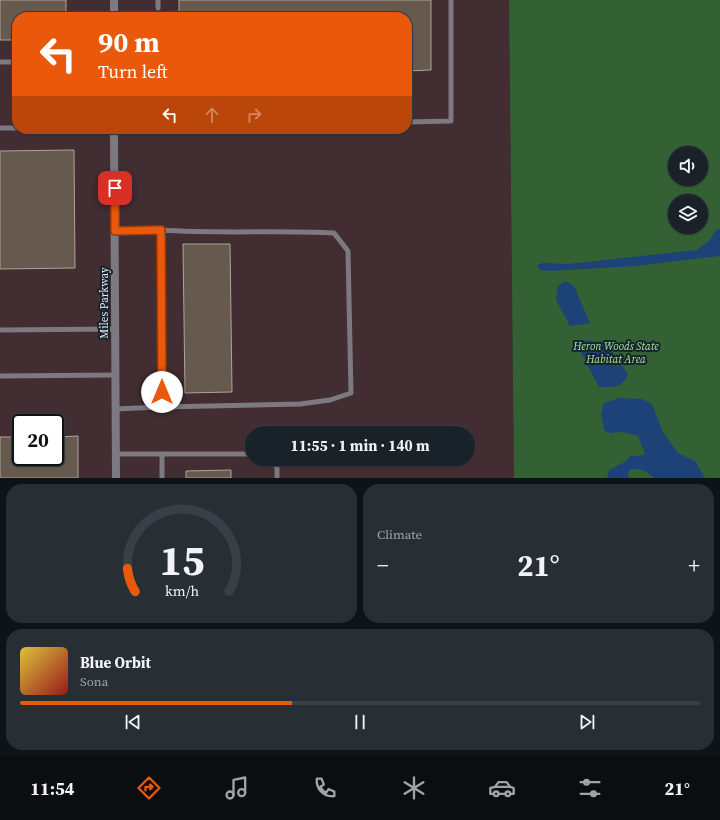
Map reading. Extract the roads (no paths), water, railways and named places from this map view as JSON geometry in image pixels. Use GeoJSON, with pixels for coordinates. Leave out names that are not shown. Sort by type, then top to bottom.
{"type":"FeatureCollection","features":[{"type":"Feature","properties":{"kind":"street"},"geometry":{"type":"LineString","coordinates":[[114,0],[114,12]]}},
{"type":"Feature","properties":{"kind":"street","name":"Miles Parkway"},"geometry":{"type":"LineString","coordinates":[[114,134],[116,478]]}},
{"type":"Feature","properties":{"kind":"lane"},"geometry":{"type":"LineString","coordinates":[[158,0],[158,8]]}},
{"type":"Feature","properties":{"kind":"lane"},"geometry":{"type":"LineString","coordinates":[[412,122],[451,121],[451,0]]}},
{"type":"Feature","properties":{"kind":"lane"},"geometry":{"type":"LineString","coordinates":[[0,62],[12,62]]}},
{"type":"Feature","properties":{"kind":"lane"},"geometry":{"type":"LineString","coordinates":[[0,128],[12,128]]}},
{"type":"Feature","properties":{"kind":"lane"},"geometry":{"type":"LineString","coordinates":[[161,230],[162,407]]}},
{"type":"Feature","properties":{"kind":"lane"},"geometry":{"type":"LineString","coordinates":[[115,231],[300,231],[334,233],[348,251],[351,392],[330,400],[300,404],[115,409]]}},
{"type":"Feature","properties":{"kind":"lane"},"geometry":{"type":"LineString","coordinates":[[0,330],[115,329]]}},
{"type":"Feature","properties":{"kind":"lane"},"geometry":{"type":"LineString","coordinates":[[0,376],[115,376]]}},
{"type":"Feature","properties":{"kind":"lane"},"geometry":{"type":"LineString","coordinates":[[116,454],[245,454]]}},
{"type":"Feature","properties":{"kind":"lane"},"geometry":{"type":"LineString","coordinates":[[162,454],[162,478]]}},
{"type":"Feature","properties":{"kind":"lane"},"geometry":{"type":"LineString","coordinates":[[276,466],[277,478]]}},
{"type":"Feature","properties":{"kind":"water"},"geometry":{"type":"Polygon","coordinates":[[[717,229],[720,230],[720,256],[634,266],[551,271],[540,270],[537,265],[543,263],[568,264],[697,250],[708,242],[717,229]]]}},
{"type":"Feature","properties":{"kind":"water"},"geometry":{"type":"Polygon","coordinates":[[[565,281],[574,286],[590,323],[570,326],[556,300],[558,286],[565,281]]]}},
{"type":"Feature","properties":{"kind":"water"},"geometry":{"type":"Polygon","coordinates":[[[584,340],[603,342],[611,350],[628,374],[626,379],[620,385],[613,387],[599,387],[577,345],[584,340]]]}},
{"type":"Feature","properties":{"kind":"water"},"geometry":{"type":"Polygon","coordinates":[[[619,398],[642,399],[652,404],[663,432],[678,453],[695,461],[705,478],[654,478],[640,469],[636,469],[629,470],[628,478],[607,478],[609,470],[625,462],[630,456],[645,454],[638,436],[623,432],[610,433],[604,430],[601,413],[604,403],[619,398]]]}},
{"type":"Feature","properties":{"kind":"park label","name":"Heron Woods State Habitat Area"},"geometry":{"type":"Point","coordinates":[616,352]}}]}
